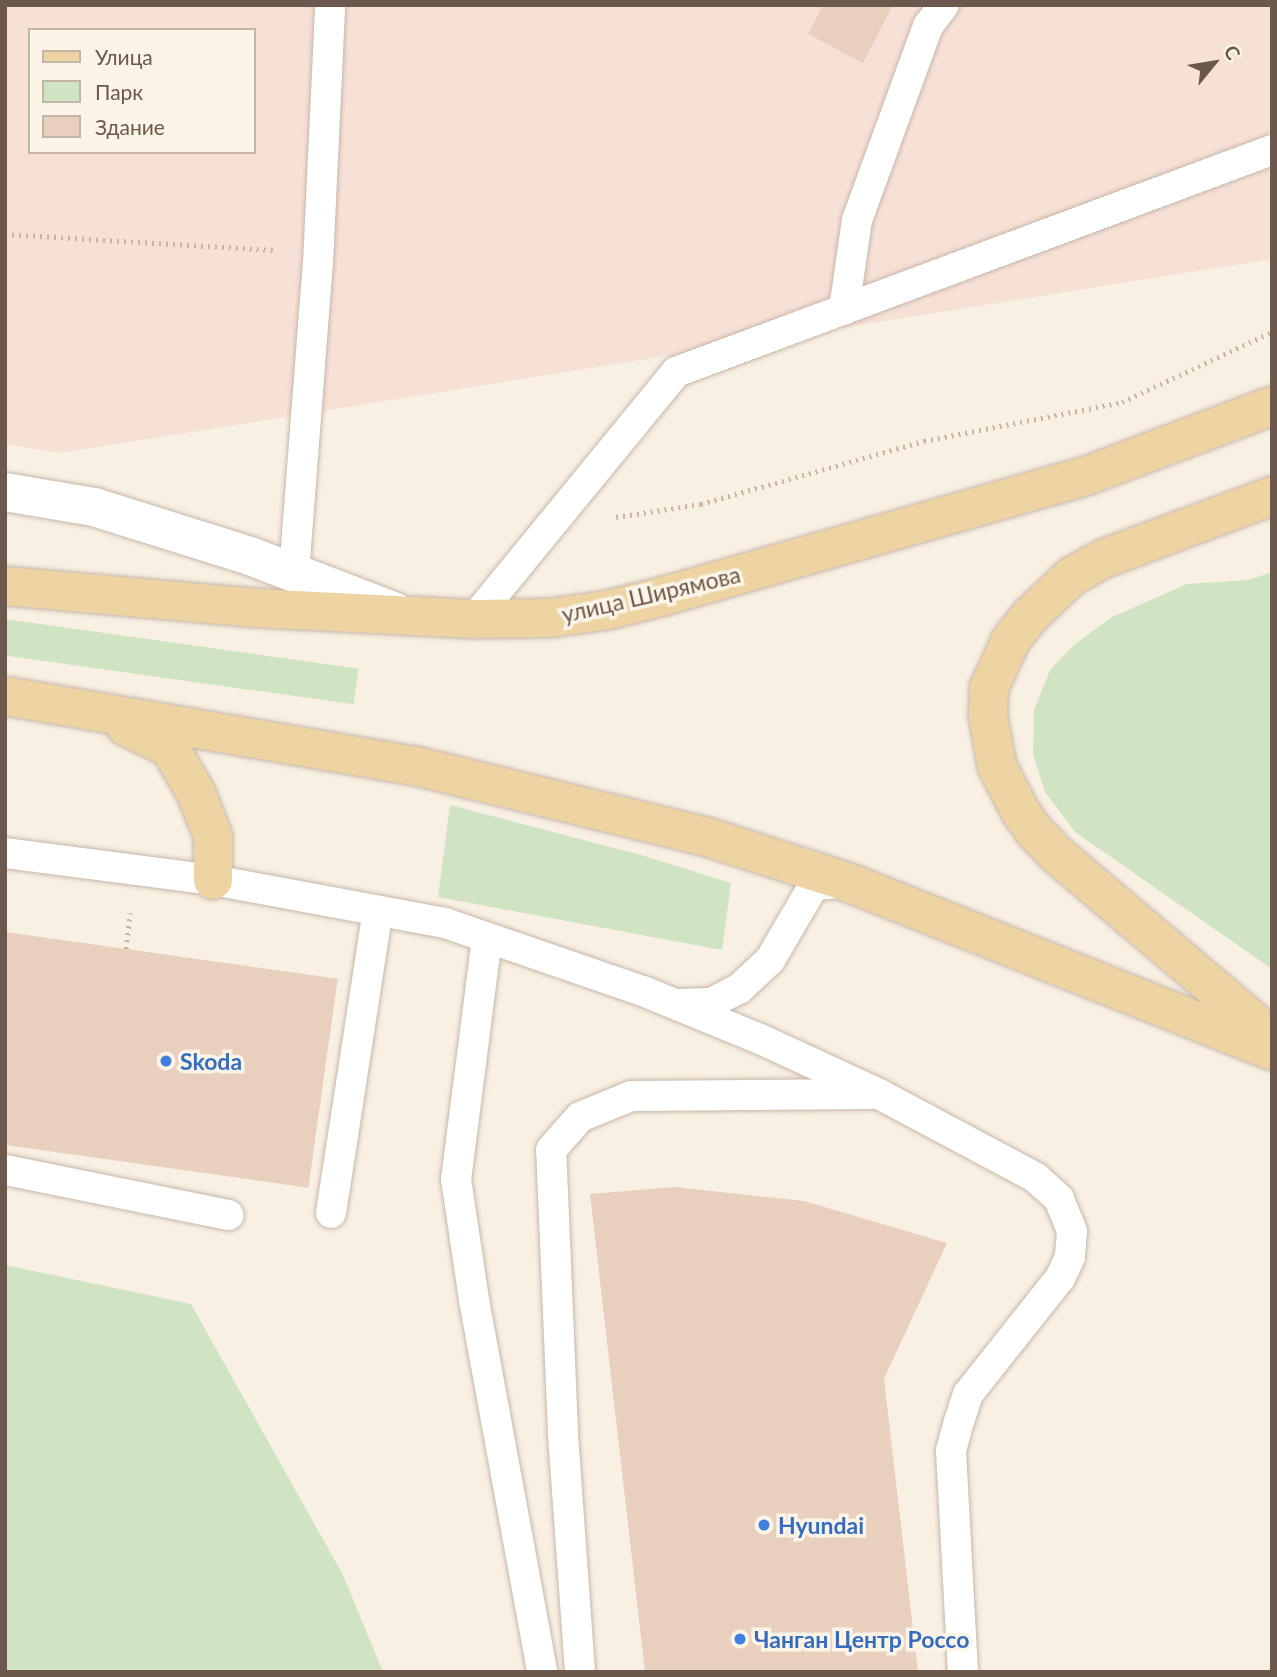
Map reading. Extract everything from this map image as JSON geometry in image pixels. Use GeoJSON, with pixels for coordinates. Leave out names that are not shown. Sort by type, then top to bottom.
{"type":"FeatureCollection","features":[{"type":"Feature","properties":{"kind":"main road","name":"улица Ширямова"},"geometry":{"type":"LineString","coordinates":[[5,586],[256,608],[474,620],[551,618],[608,610],[1091,474],[1272,406]]}},
{"type":"Feature","properties":{"kind":"main road"},"geometry":{"type":"LineString","coordinates":[[5,492],[94,507],[294,573],[401,614]]}},
{"type":"Feature","properties":{"kind":"main road"},"geometry":{"type":"LineString","coordinates":[[1272,496],[1103,559],[1072,576],[1031,615],[1012,640],[989,688],[988,716],[997,766],[1005,786],[1034,831],[1055,853],[1272,1037]]}},
{"type":"Feature","properties":{"kind":"main road"},"geometry":{"type":"LineString","coordinates":[[16,697],[113,720],[170,748],[197,793],[213,836],[213,880]]}},
{"type":"Feature","properties":{"kind":"main road"},"geometry":{"type":"LineString","coordinates":[[16,697],[416,766],[704,836],[850,883],[1272,1051]]}},
{"type":"Feature","properties":{"kind":"lane"},"geometry":{"type":"LineString","coordinates":[[294,573],[319,253],[330,5]]}},
{"type":"Feature","properties":{"kind":"lane"},"geometry":{"type":"LineString","coordinates":[[844,310],[857,219],[933,12]]}},
{"type":"Feature","properties":{"kind":"lane"},"geometry":{"type":"LineString","coordinates":[[474,620],[676,372],[1272,150]]}},
{"type":"Feature","properties":{"kind":"lane"},"geometry":{"type":"LineString","coordinates":[[5,853],[213,880],[445,923],[677,1004],[879,1094],[1036,1178],[1059,1199],[1072,1232],[1070,1257],[1060,1278],[968,1394],[953,1441],[951,1451],[963,1672]]}},
{"type":"Feature","properties":{"kind":"lane"},"geometry":{"type":"LineString","coordinates":[[677,1004],[711,1003],[739,989],[770,960],[806,893],[814,885],[850,883]]}},
{"type":"Feature","properties":{"kind":"lane"},"geometry":{"type":"LineString","coordinates":[[331,1213],[378,911]]}},
{"type":"Feature","properties":{"kind":"lane"},"geometry":{"type":"LineString","coordinates":[[487,938],[456,1179],[474,1300],[542,1672]]}},
{"type":"Feature","properties":{"kind":"lane"},"geometry":{"type":"LineString","coordinates":[[580,1672],[563,1432],[551,1150],[580,1117],[631,1096],[879,1094]]}},
{"type":"Feature","properties":{"kind":"lane"},"geometry":{"type":"LineString","coordinates":[[5,1170],[229,1215]]}},
{"type":"Feature","properties":{"kind":"path"},"geometry":{"type":"LineString","coordinates":[[5,234],[319,253]]}},
{"type":"Feature","properties":{"kind":"path"},"geometry":{"type":"LineString","coordinates":[[550,526],[701,504],[924,441],[1122,402],[1272,332]]}},
{"type":"Feature","properties":{"kind":"shaded area"},"geometry":{"type":"Polygon","coordinates":[[[5,5],[1272,5],[1272,259],[60,453],[5,444],[5,5]]]}},
{"type":"Feature","properties":{"kind":"green space"},"geometry":{"type":"Polygon","coordinates":[[[1272,572],[1272,969],[1075,832],[1045,792],[1033,755],[1034,710],[1050,670],[1075,644],[1112,617],[1187,584],[1249,580],[1272,572]]]}},
{"type":"Feature","properties":{"kind":"green space"},"geometry":{"type":"Polygon","coordinates":[[[5,619],[359,669],[354,704],[5,655],[5,619]]]}},
{"type":"Feature","properties":{"kind":"green space"},"geometry":{"type":"Polygon","coordinates":[[[450,805],[641,855],[731,883],[722,950],[438,897],[450,805]]]}},
{"type":"Feature","properties":{"kind":"green space"},"geometry":{"type":"Polygon","coordinates":[[[5,1265],[191,1304],[343,1575],[383,1672],[5,1672],[5,1265]]]}},
{"type":"Feature","properties":{"kind":"building"},"geometry":{"type":"Polygon","coordinates":[[[823,5],[893,5],[863,63],[808,34],[823,5]]]}},
{"type":"Feature","properties":{"kind":"building","name":"Skoda"},"geometry":{"type":"Polygon","coordinates":[[[5,932],[338,979],[308,1188],[5,1145],[5,932]]]}},
{"type":"Feature","properties":{"kind":"building","name":"Hyundai"},"geometry":{"type":"Polygon","coordinates":[[[675,1187],[804,1201],[947,1243],[884,1379],[918,1672],[645,1672],[590,1194],[675,1187]]]}},
{"type":"Feature","properties":{"kind":"place","name":"Skoda"},"geometry":{"type":"Point","coordinates":[166,1061]}},
{"type":"Feature","properties":{"kind":"place","name":"Hyundai"},"geometry":{"type":"Point","coordinates":[764,1525]}},
{"type":"Feature","properties":{"kind":"place","name":"Чанган Центр Россо"},"geometry":{"type":"Point","coordinates":[740,1639]}}]}
